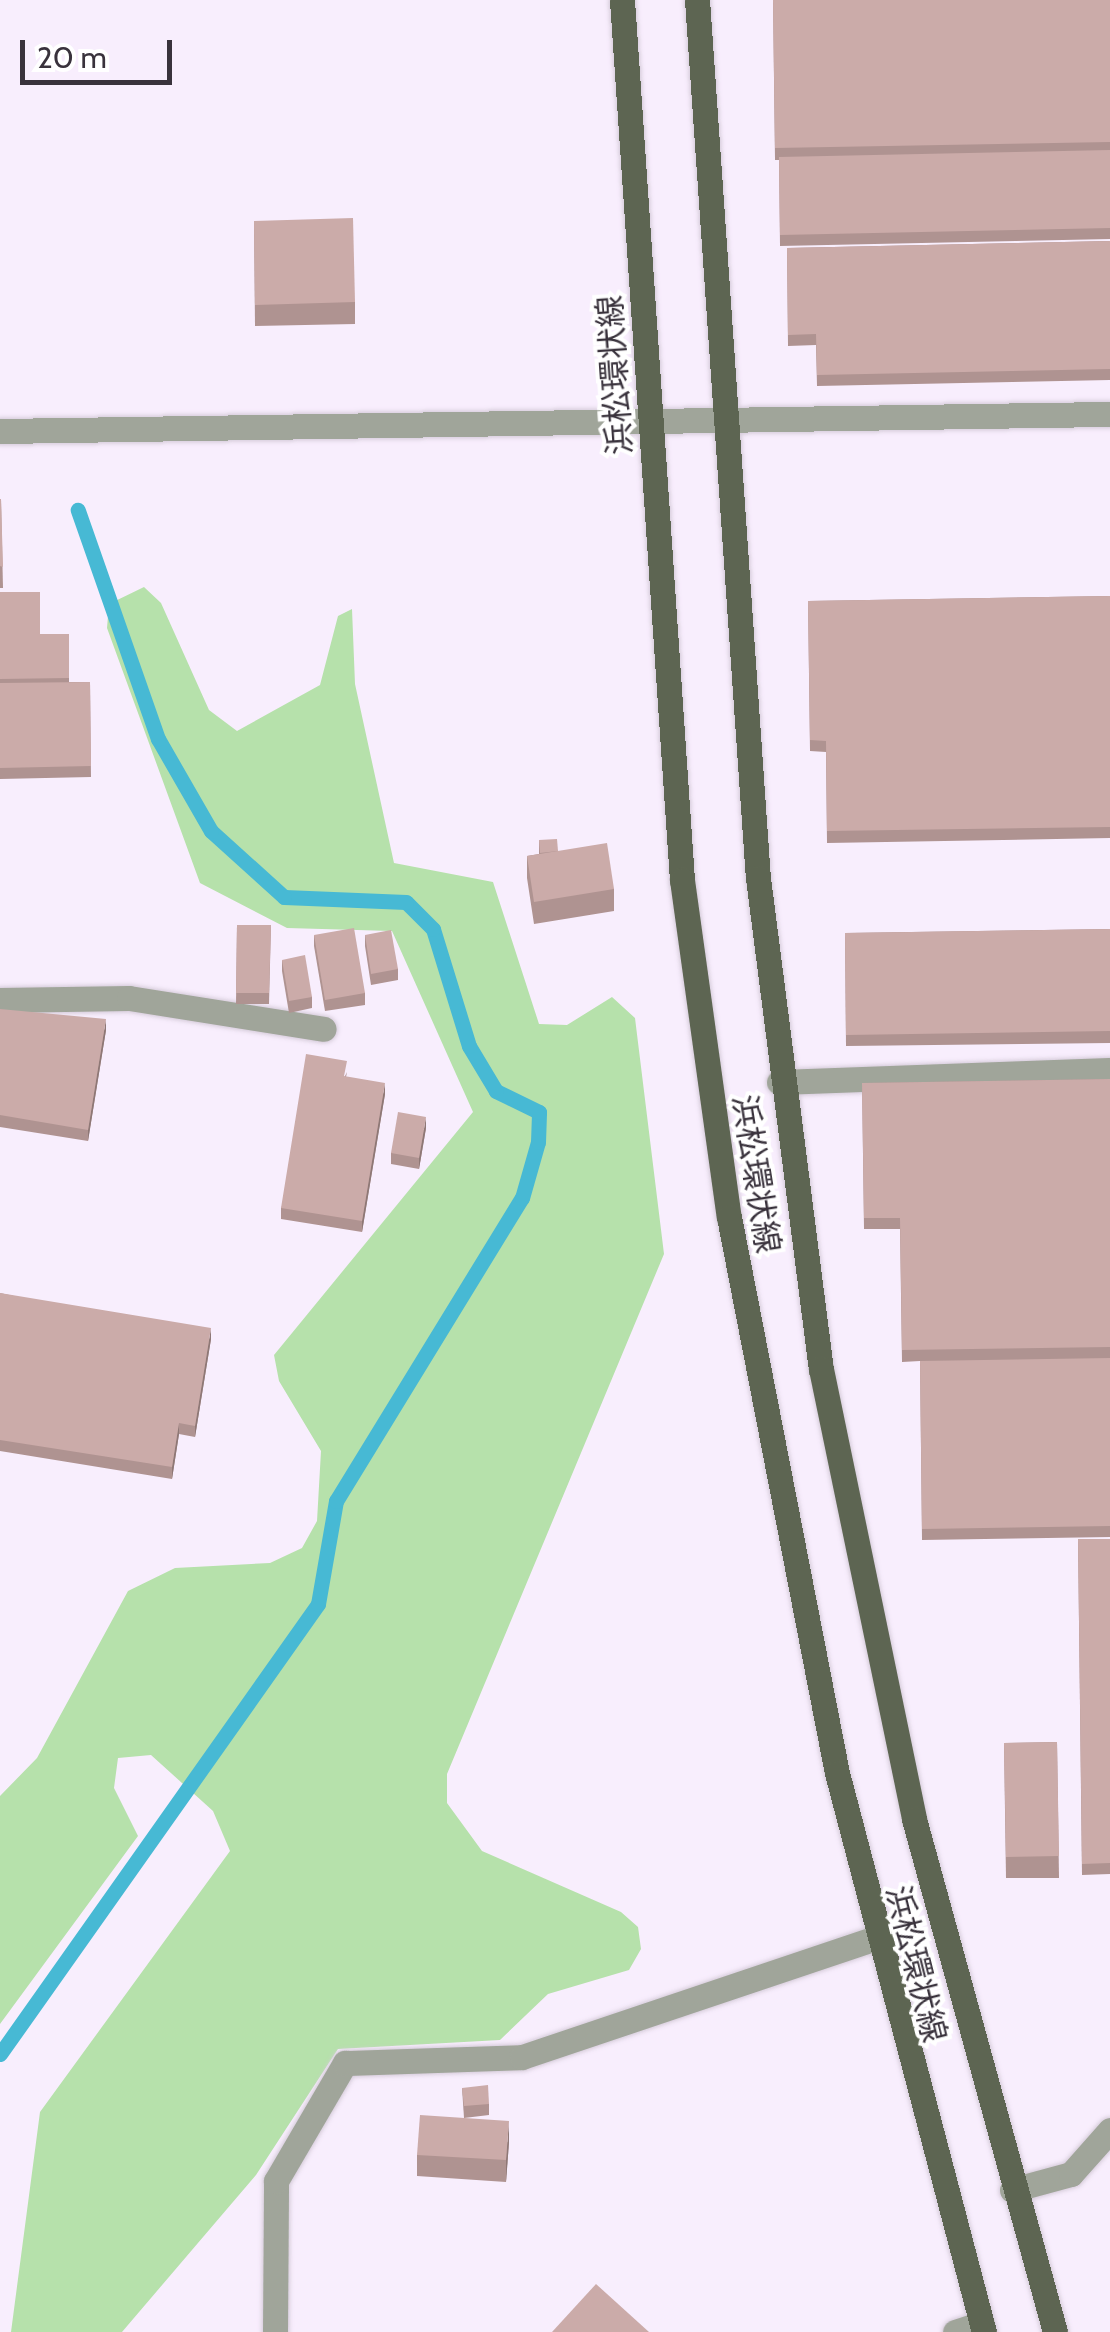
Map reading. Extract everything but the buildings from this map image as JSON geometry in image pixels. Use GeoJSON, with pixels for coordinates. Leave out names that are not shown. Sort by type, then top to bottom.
{"type":"FeatureCollection","features":[{"type":"Feature","properties":{"kind":"main road","name":"浜松環状線"},"geometry":{"type":"LineString","coordinates":[[622,0],[682,880],[714,1124],[789,1552],[875,1938],[983,2328]]}},
{"type":"Feature","properties":{"kind":"main road","name":"浜松環状線"},"geometry":{"type":"LineString","coordinates":[[696,0],[724,420],[780,1082],[864,1595],[1012,2190],[1055,2332]]}},
{"type":"Feature","properties":{"kind":"street"},"geometry":{"type":"LineString","coordinates":[[0,431],[1110,414]]}},
{"type":"Feature","properties":{"kind":"street"},"geometry":{"type":"LineString","coordinates":[[0,1000],[129,998],[324,1029]]}},
{"type":"Feature","properties":{"kind":"street"},"geometry":{"type":"LineString","coordinates":[[780,1082],[1110,1070]]}},
{"type":"Feature","properties":{"kind":"street"},"geometry":{"type":"LineString","coordinates":[[276,2332],[276,2181],[345,2063],[522,2056],[875,1938]]}},
{"type":"Feature","properties":{"kind":"street"},"geometry":{"type":"LineString","coordinates":[[1012,2190],[1071,2174],[1110,2130]]}},
{"type":"Feature","properties":{"kind":"street"},"geometry":{"type":"LineString","coordinates":[[955,2332],[983,2328]]}},
{"type":"Feature","properties":{"kind":"green space"},"geometry":{"type":"Polygon","coordinates":[[[144,587],[161,603],[209,710],[237,731],[320,685],[338,616],[352,609],[355,684],[394,863],[493,882],[539,1024],[567,1025],[612,997],[635,1018],[664,1254],[447,1774],[447,1803],[482,1851],[621,1912],[638,1927],[641,1949],[629,1970],[548,1994],[500,2040],[338,2049],[256,2175],[122,2332],[11,2332],[40,2112],[230,1851],[213,1811],[151,1755],[118,1758],[114,1788],[138,1836],[0,2024],[0,1796],[37,1758],[128,1591],[175,1568],[270,1563],[302,1548],[317,1521],[321,1451],[279,1381],[274,1355],[473,1112],[392,931],[287,928],[200,883],[107,628],[109,604],[144,587]]]}},
{"type":"Feature","properties":{"kind":"waterway"},"geometry":{"type":"LineString","coordinates":[[0,2054],[318,1604],[336,1501],[522,1198],[538,1142],[539,1112],[496,1091],[469,1046],[433,929],[406,902],[284,897],[211,831],[158,739],[78,510]]}}]}
